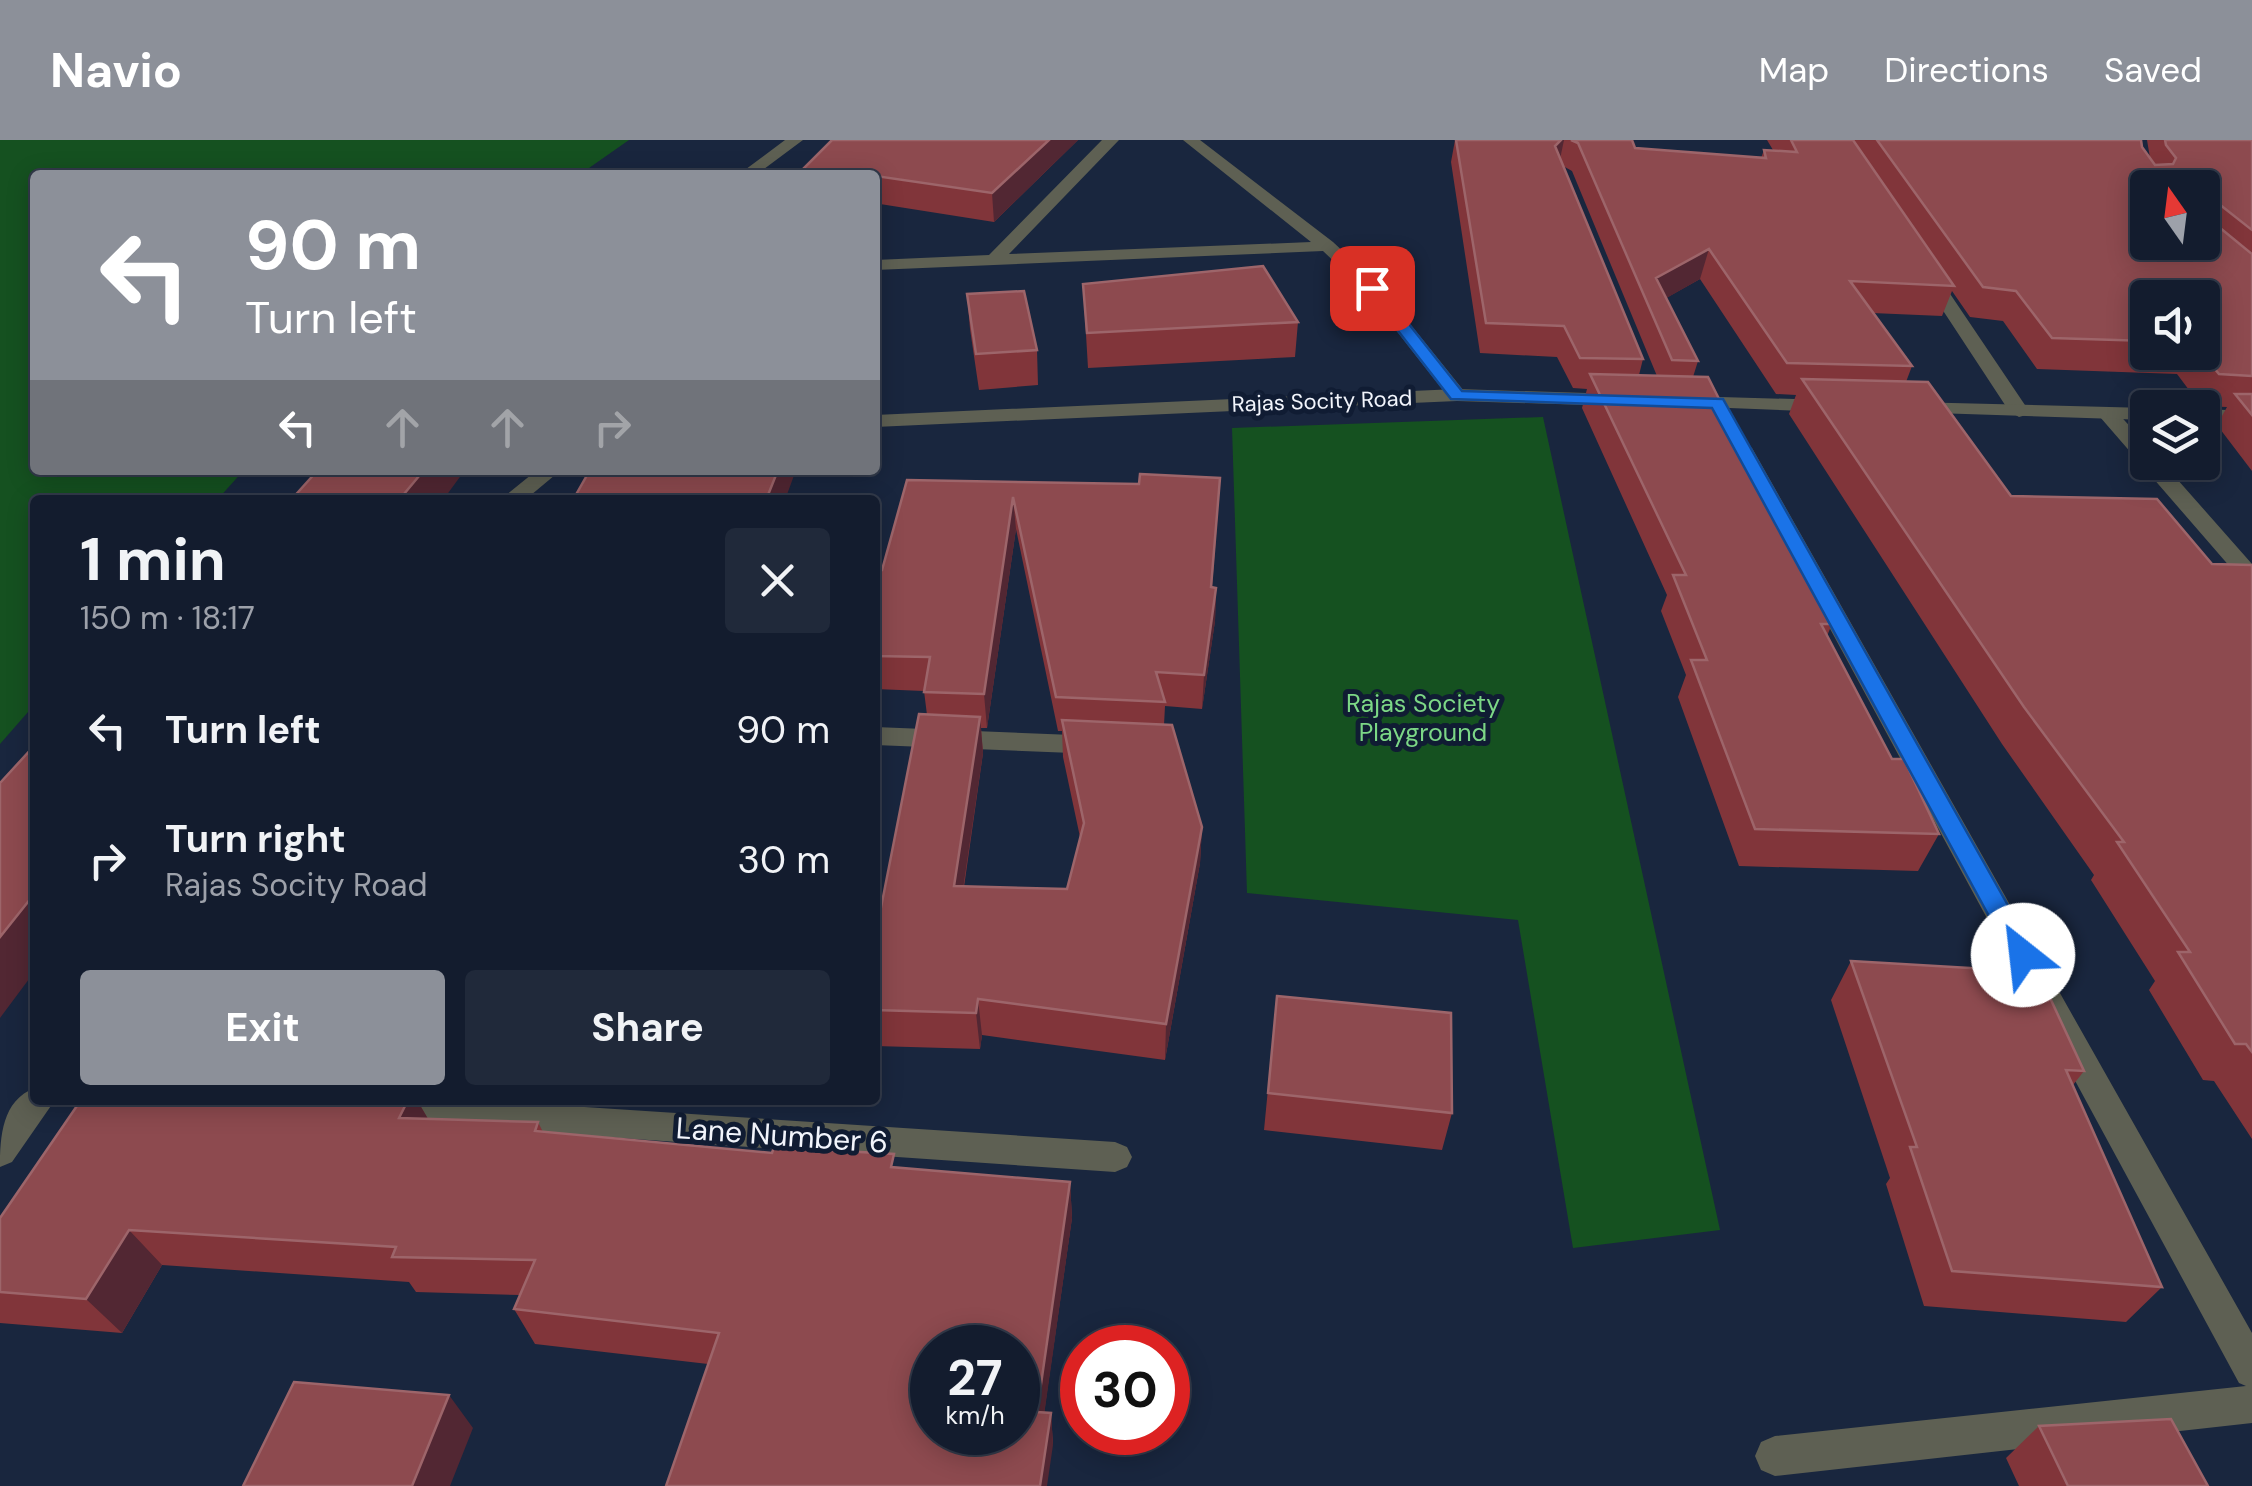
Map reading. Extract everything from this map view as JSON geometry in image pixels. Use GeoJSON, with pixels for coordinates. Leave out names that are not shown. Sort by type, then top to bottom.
{"type":"FeatureCollection","features":[{"type":"Feature","properties":{"kind":"street"},"geometry":{"type":"LineString","coordinates":[[753,170],[794,140]]}},
{"type":"Feature","properties":{"kind":"street"},"geometry":{"type":"LineString","coordinates":[[994,261],[1111,140]]}},
{"type":"Feature","properties":{"kind":"street","name":"Rajas Socity Road"},"geometry":{"type":"LineString","coordinates":[[1191,140],[1327,246],[1372,288],[1457,396]]}},
{"type":"Feature","properties":{"kind":"street"},"geometry":{"type":"LineString","coordinates":[[880,265],[1327,246]]}},
{"type":"Feature","properties":{"kind":"street"},"geometry":{"type":"LineString","coordinates":[[1913,252],[2019,411]]}},
{"type":"Feature","properties":{"kind":"street"},"geometry":{"type":"LineString","coordinates":[[1457,396],[1633,400]]}},
{"type":"Feature","properties":{"kind":"street","name":"Rajas Socity Road"},"geometry":{"type":"LineString","coordinates":[[880,420],[1457,396]]}},
{"type":"Feature","properties":{"kind":"street"},"geometry":{"type":"LineString","coordinates":[[1669,401],[1849,406]]}},
{"type":"Feature","properties":{"kind":"street"},"geometry":{"type":"LineString","coordinates":[[1717,403],[2252,1370]]}},
{"type":"Feature","properties":{"kind":"street"},"geometry":{"type":"LineString","coordinates":[[1887,407],[2130,414]]}},
{"type":"Feature","properties":{"kind":"street"},"geometry":{"type":"LineString","coordinates":[[2107,413],[2130,439]]}},
{"type":"Feature","properties":{"kind":"street"},"geometry":{"type":"LineString","coordinates":[[2220,416],[2252,417]]}},
{"type":"Feature","properties":{"kind":"street"},"geometry":{"type":"LineString","coordinates":[[518,495],[544,475]]}},
{"type":"Feature","properties":{"kind":"street"},"geometry":{"type":"LineString","coordinates":[[2166,480],[2252,578]]}},
{"type":"Feature","properties":{"kind":"street"},"geometry":{"type":"LineString","coordinates":[[880,736],[1126,746]]}},
{"type":"Feature","properties":{"kind":"street"},"geometry":{"type":"LineString","coordinates":[[0,1152],[35,1105]]}},
{"type":"Feature","properties":{"kind":"street","name":"Lane Number 6"},"geometry":{"type":"LineString","coordinates":[[344,1105],[1115,1157]]}},
{"type":"Feature","properties":{"kind":"street"},"geometry":{"type":"LineString","coordinates":[[1775,1456],[2252,1404]]}},
{"type":"Feature","properties":{"kind":"green space"},"geometry":{"type":"Polygon","coordinates":[[[0,140],[629,140],[586,170],[30,170],[30,475],[240,475],[222,495],[30,495],[30,710],[0,744],[0,140]]]}},
{"type":"Feature","properties":{"kind":"green space","name":"Rajas Society Playground"},"geometry":{"type":"Polygon","coordinates":[[[1543,417],[1720,1230],[1573,1248],[1518,920],[1247,893],[1232,428],[1543,417]]]}},
{"type":"Feature","properties":{"kind":"building"},"geometry":{"type":"Polygon","coordinates":[[[832,140],[1049,140],[992,193],[880,177],[880,170],[802,170],[832,140]]]}},
{"type":"Feature","properties":{"kind":"building"},"geometry":{"type":"Polygon","coordinates":[[[1456,140],[1561,140],[1555,146],[1643,359],[1580,358],[1564,326],[1486,323],[1456,140]]]}},
{"type":"Feature","properties":{"kind":"building"},"geometry":{"type":"Polygon","coordinates":[[[1571,140],[1632,140],[1635,148],[1766,158],[1764,150],[1797,152],[1791,140],[1853,140],[1954,286],[1850,281],[1912,366],[1787,363],[1709,249],[1656,278],[1698,361],[1672,360],[1578,143],[1571,140]]]}},
{"type":"Feature","properties":{"kind":"building"},"geometry":{"type":"Polygon","coordinates":[[[1877,140],[2141,140],[2155,165],[2173,164],[2176,158],[2165,140],[2252,140],[2252,230],[2220,205],[2220,170],[2130,170],[2130,260],[2220,260],[2220,228],[2252,254],[2252,376],[2219,374],[2216,370],[2220,370],[2220,280],[2130,280],[2130,340],[2052,338],[2016,291],[1983,287],[1877,140]]]}},
{"type":"Feature","properties":{"kind":"building"},"geometry":{"type":"Polygon","coordinates":[[[1263,266],[1298,322],[1087,333],[1083,284],[1263,266]]]}},
{"type":"Feature","properties":{"kind":"building"},"geometry":{"type":"Polygon","coordinates":[[[1024,291],[1037,350],[976,354],[967,294],[1024,291]]]}},
{"type":"Feature","properties":{"kind":"building"},"geometry":{"type":"Polygon","coordinates":[[[1590,374],[1708,377],[1832,624],[1821,624],[1892,759],[1904,759],[1939,834],[1755,829],[1691,660],[1707,660],[1673,575],[1686,575],[1590,374]]]}},
{"type":"Feature","properties":{"kind":"building"},"geometry":{"type":"Polygon","coordinates":[[[1802,379],[1928,382],[2011,496],[2157,499],[2212,564],[2252,565],[2252,1052],[2246,1044],[2235,1044],[2178,952],[2190,952],[2117,842],[2124,842],[2024,707],[1802,379]]]}},
{"type":"Feature","properties":{"kind":"building"},"geometry":{"type":"Polygon","coordinates":[[[2235,394],[2252,394],[2252,415],[2235,394]]]}},
{"type":"Feature","properties":{"kind":"building"},"geometry":{"type":"Polygon","coordinates":[[[1140,474],[1220,478],[1211,587],[1216,588],[1204,675],[1156,672],[1165,702],[1056,697],[1013,497],[984,694],[924,692],[930,657],[880,656],[880,570],[907,480],[1139,484],[1140,474]]]}},
{"type":"Feature","properties":{"kind":"building"},"geometry":{"type":"Polygon","coordinates":[[[314,475],[420,475],[403,495],[296,495],[314,475]]]}},
{"type":"Feature","properties":{"kind":"building"},"geometry":{"type":"Polygon","coordinates":[[[587,475],[776,475],[768,495],[576,495],[587,475]]]}},
{"type":"Feature","properties":{"kind":"building"},"geometry":{"type":"Polygon","coordinates":[[[919,714],[980,717],[954,886],[1067,889],[1084,823],[1062,720],[1172,725],[1202,827],[1166,1024],[978,999],[976,1013],[880,1010],[880,913],[919,714]]]}},
{"type":"Feature","properties":{"kind":"building"},"geometry":{"type":"Polygon","coordinates":[[[30,750],[30,899],[0,937],[0,783],[30,750]]]}},
{"type":"Feature","properties":{"kind":"building"},"geometry":{"type":"Polygon","coordinates":[[[1851,961],[2038,972],[2084,1071],[2066,1070],[2162,1287],[1952,1271],[1910,1147],[1917,1147],[1851,961]]]}},
{"type":"Feature","properties":{"kind":"building"},"geometry":{"type":"Polygon","coordinates":[[[1277,996],[1451,1013],[1452,1113],[1268,1093],[1277,996]]]}},
{"type":"Feature","properties":{"kind":"building"},"geometry":{"type":"Polygon","coordinates":[[[78,1105],[406,1105],[399,1118],[538,1122],[535,1131],[772,1153],[774,1147],[894,1154],[891,1167],[1070,1182],[1040,1391],[1040,1325],[910,1325],[910,1455],[1040,1455],[1040,1412],[1051,1413],[1040,1486],[666,1486],[719,1333],[514,1309],[535,1260],[392,1257],[396,1247],[129,1230],[86,1299],[0,1292],[0,1218],[78,1105]]]}},
{"type":"Feature","properties":{"kind":"building"},"geometry":{"type":"Polygon","coordinates":[[[294,1382],[449,1395],[412,1486],[243,1486],[294,1382]]]}},
{"type":"Feature","properties":{"kind":"building"},"geometry":{"type":"Polygon","coordinates":[[[2171,1419],[2208,1486],[2068,1486],[2039,1426],[2171,1419]]]}},
{"type":"Feature","properties":{"kind":"route"},"geometry":{"type":"LineString","coordinates":[[1372,288],[1457,396],[1717,403],[2023,955]]}}]}
